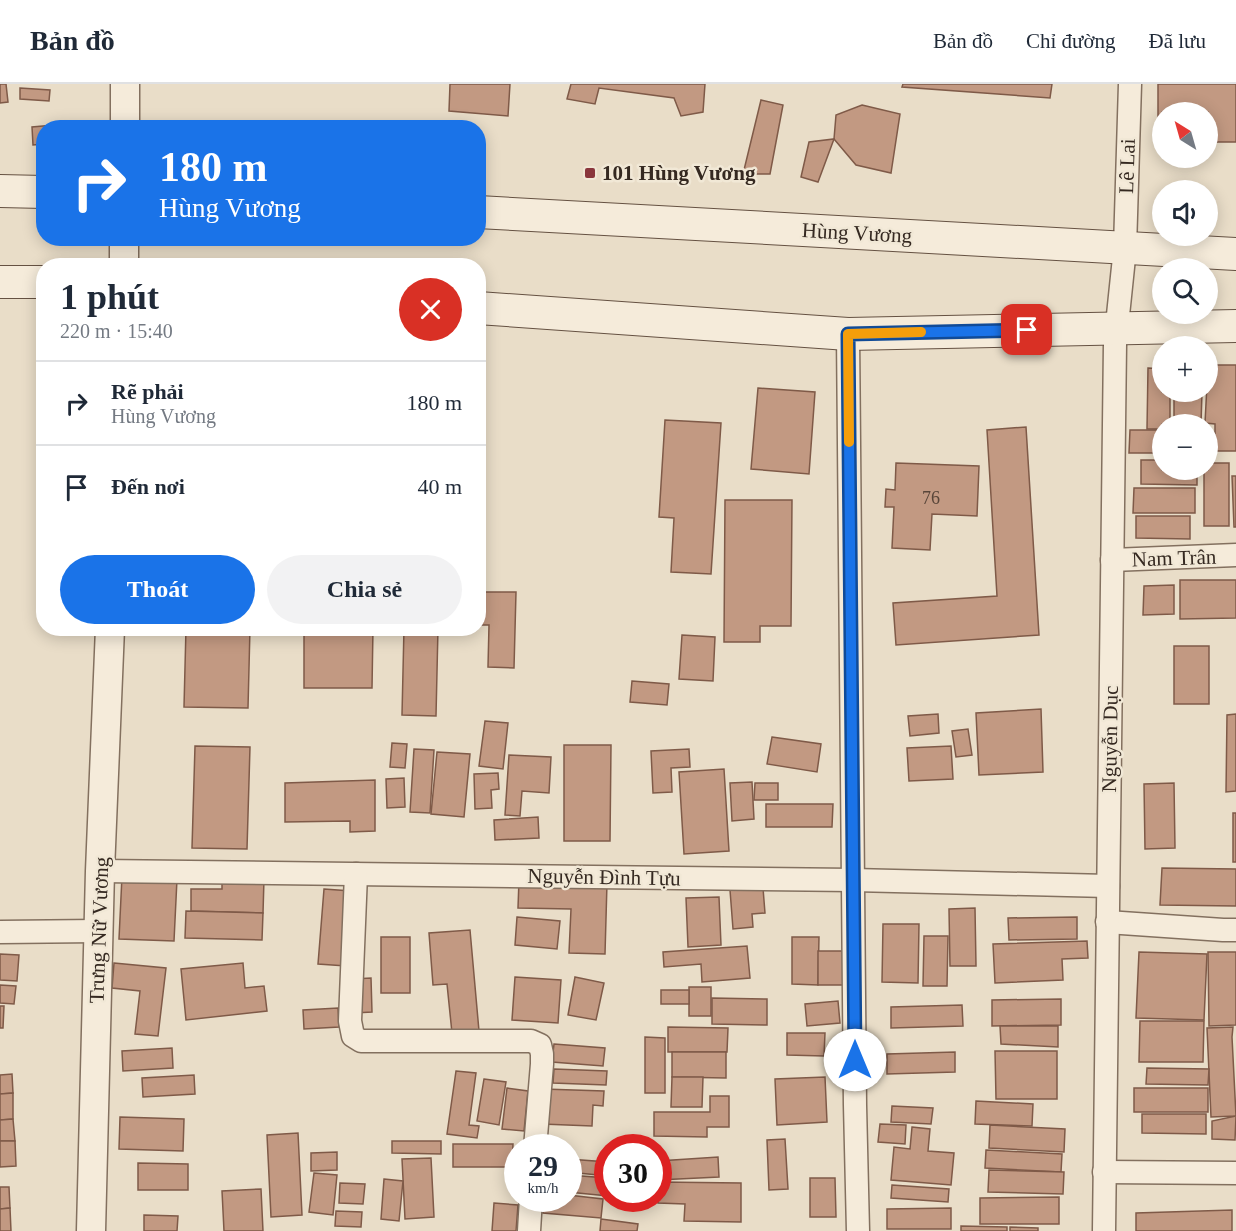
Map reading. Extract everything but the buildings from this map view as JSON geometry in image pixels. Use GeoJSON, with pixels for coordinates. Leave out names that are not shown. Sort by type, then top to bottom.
{"type":"FeatureCollection","features":[{"type":"Feature","properties":{"kind":"main road"},"geometry":{"type":"LineString","coordinates":[[0,191],[36,192]]}},
{"type":"Feature","properties":{"kind":"main road","name":"Hùng Vương"},"geometry":{"type":"LineString","coordinates":[[486,212],[1236,254]]}},
{"type":"Feature","properties":{"kind":"main road"},"geometry":{"type":"LineString","coordinates":[[0,282],[36,282]]}},
{"type":"Feature","properties":{"kind":"main road"},"geometry":{"type":"LineString","coordinates":[[486,309],[848,334],[1236,326]]}},
{"type":"Feature","properties":{"kind":"street"},"geometry":{"type":"LineString","coordinates":[[125,84],[125,120]]}},
{"type":"Feature","properties":{"kind":"street","name":"Lê Lai"},"geometry":{"type":"LineString","coordinates":[[1125,248],[1130,84]]}},
{"type":"Feature","properties":{"kind":"street","name":"Nguyễn Dục"},"geometry":{"type":"LineString","coordinates":[[1104,1231],[1115,344],[1125,248]]}},
{"type":"Feature","properties":{"kind":"street"},"geometry":{"type":"LineString","coordinates":[[848,334],[858,1231]]}},
{"type":"Feature","properties":{"kind":"street","name":"Nam Trân"},"geometry":{"type":"LineString","coordinates":[[1112,560],[1236,555]]}},
{"type":"Feature","properties":{"kind":"street","name":"Trưng Nữ Vương"},"geometry":{"type":"LineString","coordinates":[[91,1231],[98,931],[110,636]]}},
{"type":"Feature","properties":{"kind":"street","name":"Nguyễn Đình Tựu"},"geometry":{"type":"LineString","coordinates":[[100,871],[853,880],[1108,886]]}},
{"type":"Feature","properties":{"kind":"street"},"geometry":{"type":"LineString","coordinates":[[356,874],[350,1022],[353,1036],[361,1041],[531,1041],[540,1045],[542,1064],[536,1134]]}},
{"type":"Feature","properties":{"kind":"street"},"geometry":{"type":"LineString","coordinates":[[1107,922],[1236,930]]}},
{"type":"Feature","properties":{"kind":"street"},"geometry":{"type":"LineString","coordinates":[[0,932],[98,931]]}},
{"type":"Feature","properties":{"kind":"street"},"geometry":{"type":"LineString","coordinates":[[1104,1172],[1236,1173]]}},
{"type":"Feature","properties":{"kind":"street"},"geometry":{"type":"LineString","coordinates":[[529,1231],[530,1212]]}},
{"type":"Feature","properties":{"kind":"slow traffic"},"geometry":{"type":"LineString","coordinates":[[849,442],[848,334],[921,332]]}},
{"type":"Feature","properties":{"kind":"place","name":"101 Hùng Vương"},"geometry":{"type":"Point","coordinates":[590,173]}},
{"type":"Feature","properties":{"kind":"route"},"geometry":{"type":"LineString","coordinates":[[855,1060],[848,334],[1027,330]]}}]}
